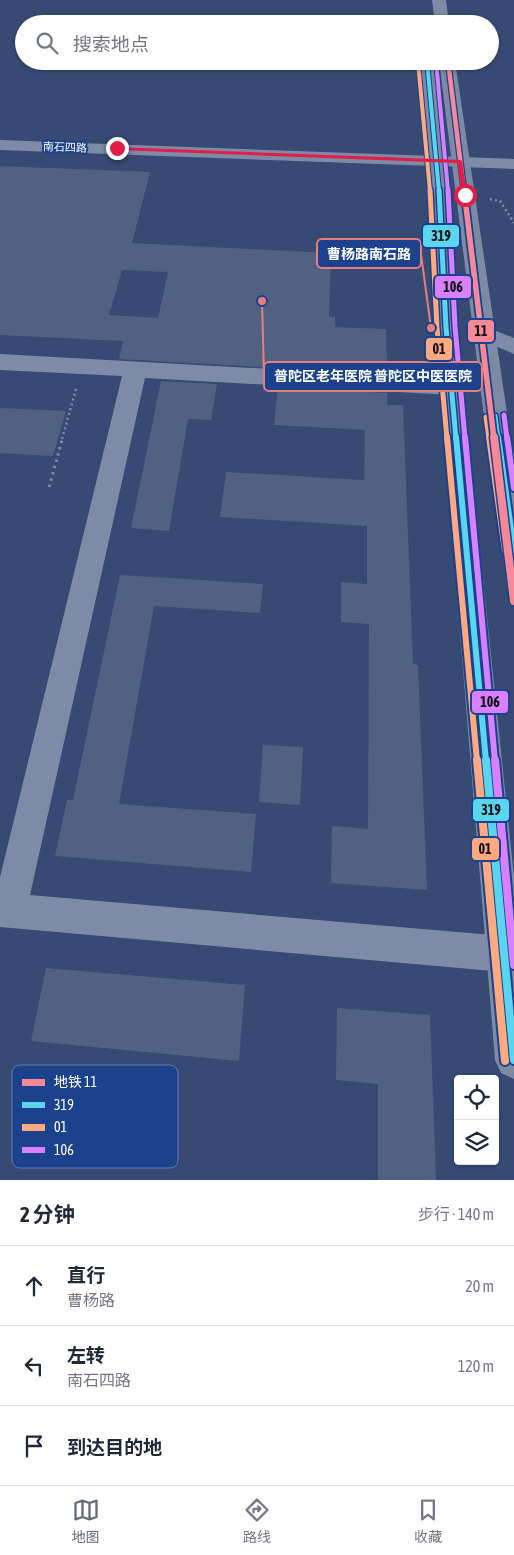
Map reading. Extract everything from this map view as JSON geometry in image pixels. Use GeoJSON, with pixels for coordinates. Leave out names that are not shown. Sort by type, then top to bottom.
{"type":"FeatureCollection","features":[{"type":"Feature","properties":{"kind":"main road"},"geometry":{"type":"LineString","coordinates":[[439,0],[441,15]]}},
{"type":"Feature","properties":{"kind":"main road"},"geometry":{"type":"LineString","coordinates":[[429,70],[484,333],[514,550]]}},
{"type":"Feature","properties":{"kind":"main road"},"geometry":{"type":"LineString","coordinates":[[447,70],[446,327],[514,1060]]}},
{"type":"Feature","properties":{"kind":"street","name":"南石四路"},"geometry":{"type":"LineString","coordinates":[[0,145],[514,164]]}},
{"type":"Feature","properties":{"kind":"street"},"geometry":{"type":"LineString","coordinates":[[484,333],[514,348]]}},
{"type":"Feature","properties":{"kind":"street"},"geometry":{"type":"LineString","coordinates":[[0,362],[452,387]]}},
{"type":"Feature","properties":{"kind":"street"},"geometry":{"type":"LineString","coordinates":[[135,370],[5,911],[504,954]]}},
{"type":"Feature","properties":{"kind":"path"},"geometry":{"type":"LineString","coordinates":[[49,487],[82,367]]}},
{"type":"Feature","properties":{"kind":"building"},"geometry":{"type":"Polygon","coordinates":[[[0,166],[150,172],[132,243],[331,253],[329,317],[335,317],[335,327],[386,329],[387,374],[119,359],[123,341],[0,335],[0,166]],[[122,270],[109,315],[158,318],[168,272],[122,270]]]}},
{"type":"Feature","properties":{"kind":"building"},"geometry":{"type":"Polygon","coordinates":[[[161,381],[217,384],[211,420],[188,419],[169,531],[131,528],[161,381]]]}},
{"type":"Feature","properties":{"kind":"building"},"geometry":{"type":"Polygon","coordinates":[[[278,387],[387,393],[387,405],[403,405],[413,664],[418,665],[427,890],[331,883],[332,826],[368,829],[369,624],[341,622],[341,582],[367,584],[367,526],[220,517],[226,472],[364,480],[365,430],[274,425],[278,387]]]}},
{"type":"Feature","properties":{"kind":"building"},"geometry":{"type":"Polygon","coordinates":[[[0,408],[66,411],[53,456],[0,453],[0,408]]]}},
{"type":"Feature","properties":{"kind":"building"},"geometry":{"type":"Polygon","coordinates":[[[120,575],[263,584],[260,613],[154,606],[119,804],[256,814],[251,872],[55,856],[67,800],[73,800],[120,575]]]}},
{"type":"Feature","properties":{"kind":"building"},"geometry":{"type":"Polygon","coordinates":[[[263,745],[303,747],[300,805],[259,802],[263,745]]]}},
{"type":"Feature","properties":{"kind":"building"},"geometry":{"type":"Polygon","coordinates":[[[46,968],[245,985],[239,1061],[31,1041],[46,968]]]}},
{"type":"Feature","properties":{"kind":"building"},"geometry":{"type":"Polygon","coordinates":[[[337,1008],[430,1015],[436,1180],[378,1180],[378,1084],[336,1080],[337,1008]]]}},
{"type":"Feature","properties":{"kind":"metro line","name":"11"},"geometry":{"type":"LineString","coordinates":[[449,70],[514,601]]}},
{"type":"Feature","properties":{"kind":"transit line","name":"01"},"geometry":{"type":"LineString","coordinates":[[419,70],[428,162],[437,328],[505,1061]]}},
{"type":"Feature","properties":{"kind":"transit line","name":"319"},"geometry":{"type":"LineString","coordinates":[[428,70],[437,161],[446,327],[514,1060]]}},
{"type":"Feature","properties":{"kind":"transit line","name":"106"},"geometry":{"type":"LineString","coordinates":[[437,70],[446,161],[455,326],[514,965]]}},
{"type":"Feature","properties":{"kind":"transit line","name":"106"},"geometry":{"type":"LineString","coordinates":[[504,415],[514,488]]}},
{"type":"Feature","properties":{"kind":"transit line","name":"319"},"geometry":{"type":"LineString","coordinates":[[495,416],[514,550]]}},
{"type":"Feature","properties":{"kind":"transit line","name":"01"},"geometry":{"type":"LineString","coordinates":[[486,417],[505,551]]}},
{"type":"Feature","properties":{"kind":"place","name":"普陀区老年医院 普陀区中医医院"},"geometry":{"type":"Point","coordinates":[262,301]}},
{"type":"Feature","properties":{"kind":"place","name":"曹杨路南石路"},"geometry":{"type":"Point","coordinates":[431,328]}},
{"type":"Feature","properties":{"kind":"route"},"geometry":{"type":"LineString","coordinates":[[117,148],[460,161],[465,195]]}}]}
